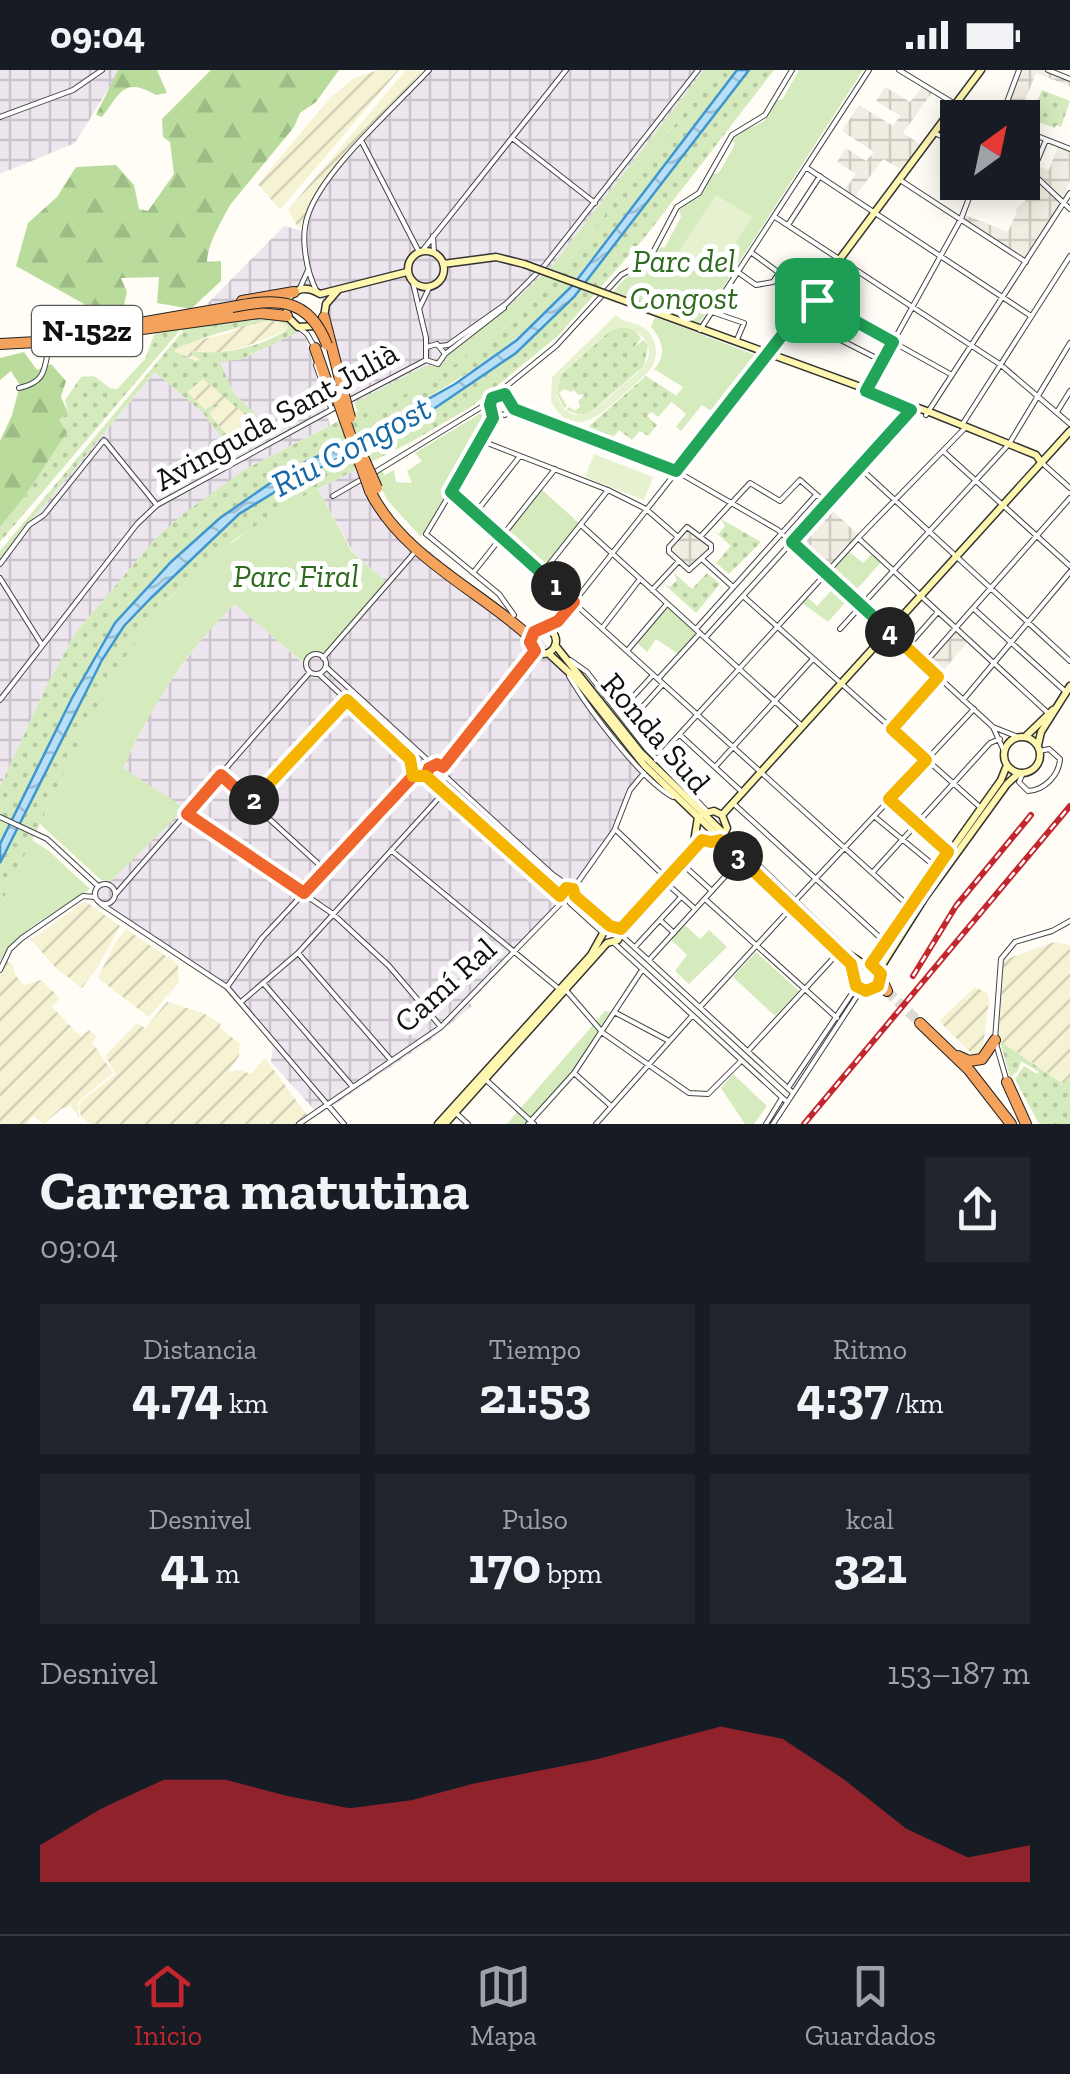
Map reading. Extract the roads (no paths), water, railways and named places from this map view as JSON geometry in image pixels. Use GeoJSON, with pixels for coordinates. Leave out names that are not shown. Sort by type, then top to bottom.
{"type":"FeatureCollection","features":[{"type":"Feature","properties":{"kind":"highway","name":"N-152z"},"geometry":{"type":"LineString","coordinates":[[0,341],[174,318],[296,291]]}},
{"type":"Feature","properties":{"kind":"highway"},"geometry":{"type":"LineString","coordinates":[[136,330],[272,301],[292,305],[316,322],[350,434],[386,524]]}},
{"type":"Feature","properties":{"kind":"highway"},"geometry":{"type":"LineString","coordinates":[[174,318],[232,309]]}},
{"type":"Feature","properties":{"kind":"highway"},"geometry":{"type":"LineString","coordinates":[[325,311],[338,394]]}},
{"type":"Feature","properties":{"kind":"highway","name":"N-152z"},"geometry":{"type":"LineString","coordinates":[[0,341],[50,341],[260,313],[288,316]]}},
{"type":"Feature","properties":{"kind":"highway"},"geometry":{"type":"LineString","coordinates":[[373,493],[409,532],[534,632]]}},
{"type":"Feature","properties":{"kind":"highway"},"geometry":{"type":"LineString","coordinates":[[880,974],[881,992]]}},
{"type":"Feature","properties":{"kind":"highway"},"geometry":{"type":"LineString","coordinates":[[994,1040],[986,1056],[970,1062],[918,1025],[1003,1124]]}},
{"type":"Feature","properties":{"kind":"highway"},"geometry":{"type":"LineString","coordinates":[[952,1052],[1011,1124]]}},
{"type":"Feature","properties":{"kind":"highway"},"geometry":{"type":"LineString","coordinates":[[1007,1082],[1026,1124]]}},
{"type":"Feature","properties":{"kind":"street"},"geometry":{"type":"LineString","coordinates":[[0,117],[73,90],[102,70]]}},
{"type":"Feature","properties":{"kind":"street"},"geometry":{"type":"LineString","coordinates":[[325,311],[304,232],[309,211],[333,176],[428,70]]}},
{"type":"Feature","properties":{"kind":"street"},"geometry":{"type":"LineString","coordinates":[[429,288],[412,283],[408,272],[411,258],[434,236],[566,70]]}},
{"type":"Feature","properties":{"kind":"street"},"geometry":{"type":"LineString","coordinates":[[506,304],[448,344],[426,350],[426,360],[438,364],[445,354],[494,318],[562,246],[698,70]]}},
{"type":"Feature","properties":{"kind":"street"},"geometry":{"type":"LineString","coordinates":[[333,496],[483,407],[556,346],[621,275],[649,260],[677,207],[699,193],[732,135],[766,115],[792,70]]}},
{"type":"Feature","properties":{"kind":"street"},"geometry":{"type":"LineString","coordinates":[[700,330],[869,70]]}},
{"type":"Feature","properties":{"kind":"street"},"geometry":{"type":"LineString","coordinates":[[899,70],[949,100]]}},
{"type":"Feature","properties":{"kind":"street"},"geometry":{"type":"LineString","coordinates":[[959,100],[981,70]]}},
{"type":"Feature","properties":{"kind":"street"},"geometry":{"type":"LineString","coordinates":[[1008,100],[1020,70]]}},
{"type":"Feature","properties":{"kind":"street"},"geometry":{"type":"LineString","coordinates":[[1048,70],[1070,79]]}},
{"type":"Feature","properties":{"kind":"street"},"geometry":{"type":"LineString","coordinates":[[535,651],[548,653],[555,645],[558,621],[770,354],[940,125]]}},
{"type":"Feature","properties":{"kind":"street"},"geometry":{"type":"LineString","coordinates":[[934,133],[940,135]]}},
{"type":"Feature","properties":{"kind":"street"},"geometry":{"type":"LineString","coordinates":[[1040,137],[1070,149]]}},
{"type":"Feature","properties":{"kind":"street"},"geometry":{"type":"LineString","coordinates":[[512,138],[595,203]]}},
{"type":"Feature","properties":{"kind":"street"},"geometry":{"type":"LineString","coordinates":[[1040,153],[1046,139]]}},
{"type":"Feature","properties":{"kind":"street"},"geometry":{"type":"LineString","coordinates":[[362,142],[420,252]]}},
{"type":"Feature","properties":{"kind":"street"},"geometry":{"type":"LineString","coordinates":[[807,168],[1032,316]]}},
{"type":"Feature","properties":{"kind":"street"},"geometry":{"type":"LineString","coordinates":[[788,225],[820,176]]}},
{"type":"Feature","properties":{"kind":"street"},"geometry":{"type":"LineString","coordinates":[[900,180],[1026,262]]}},
{"type":"Feature","properties":{"kind":"street"},"geometry":{"type":"LineString","coordinates":[[1040,180],[1070,208]]}},
{"type":"Feature","properties":{"kind":"street"},"geometry":{"type":"LineString","coordinates":[[928,414],[1070,193]]}},
{"type":"Feature","properties":{"kind":"street"},"geometry":{"type":"LineString","coordinates":[[866,391],[968,200]]}},
{"type":"Feature","properties":{"kind":"street"},"geometry":{"type":"LineString","coordinates":[[722,815],[1070,427],[1001,365],[775,217]]}},
{"type":"Feature","properties":{"kind":"street"},"geometry":{"type":"LineString","coordinates":[[419,309],[429,288],[440,282],[443,264],[434,253],[434,236]]}},
{"type":"Feature","properties":{"kind":"street"},"geometry":{"type":"LineString","coordinates":[[420,252],[434,253]]}},
{"type":"Feature","properties":{"kind":"street"},"geometry":{"type":"LineString","coordinates":[[752,253],[812,297],[952,375]]}},
{"type":"Feature","properties":{"kind":"street"},"geometry":{"type":"LineString","coordinates":[[656,760],[964,426],[1070,256]]}},
{"type":"Feature","properties":{"kind":"street"},"geometry":{"type":"LineString","coordinates":[[443,264],[496,257],[524,264],[1008,444],[1036,456],[1070,488]]}},
{"type":"Feature","properties":{"kind":"street"},"geometry":{"type":"LineString","coordinates":[[310,265],[304,285],[286,305],[288,316],[321,346],[314,360],[331,410]]}},
{"type":"Feature","properties":{"kind":"street","name":"N-152z"},"geometry":{"type":"LineString","coordinates":[[296,291],[338,290],[357,282],[408,272]]}},
{"type":"Feature","properties":{"kind":"street"},"geometry":{"type":"LineString","coordinates":[[740,273],[756,284],[773,282],[779,273]]}},
{"type":"Feature","properties":{"kind":"street","name":"Avinguda Sant Julià"},"geometry":{"type":"LineString","coordinates":[[412,283],[426,350]]}},
{"type":"Feature","properties":{"kind":"street"},"geometry":{"type":"LineString","coordinates":[[298,327],[310,328],[338,290]]}},
{"type":"Feature","properties":{"kind":"street"},"geometry":{"type":"LineString","coordinates":[[712,312],[744,323],[736,342]]}},
{"type":"Feature","properties":{"kind":"street"},"geometry":{"type":"LineString","coordinates":[[831,335],[882,361]]}},
{"type":"Feature","properties":{"kind":"street","name":"Avinguda Sant Julià"},"geometry":{"type":"LineString","coordinates":[[426,338],[437,345]]}},
{"type":"Feature","properties":{"kind":"street"},"geometry":{"type":"LineString","coordinates":[[19,388],[35,385],[42,376],[50,341]]}},
{"type":"Feature","properties":{"kind":"street"},"geometry":{"type":"LineString","coordinates":[[840,630],[1008,444],[1070,343]]}},
{"type":"Feature","properties":{"kind":"street"},"geometry":{"type":"LineString","coordinates":[[437,345],[445,354]]}},
{"type":"Feature","properties":{"kind":"street","name":"Avinguda Sant Julià"},"geometry":{"type":"LineString","coordinates":[[0,700],[137,524],[157,505],[426,360]]}},
{"type":"Feature","properties":{"kind":"street"},"geometry":{"type":"LineString","coordinates":[[509,387],[512,406]]}},
{"type":"Feature","properties":{"kind":"street"},"geometry":{"type":"LineString","coordinates":[[866,391],[928,414]]}},
{"type":"Feature","properties":{"kind":"street"},"geometry":{"type":"LineString","coordinates":[[1057,412],[1070,391]]}},
{"type":"Feature","properties":{"kind":"street"},"geometry":{"type":"LineString","coordinates":[[498,394],[512,406],[676,471],[782,533],[974,709],[1000,738],[1006,765],[1002,780],[886,943],[853,973],[859,988]]}},
{"type":"Feature","properties":{"kind":"street"},"geometry":{"type":"LineString","coordinates":[[491,400],[494,413],[427,536],[499,594],[513,618]]}},
{"type":"Feature","properties":{"kind":"street"},"geometry":{"type":"LineString","coordinates":[[483,407],[494,413],[512,406]]}},
{"type":"Feature","properties":{"kind":"street"},"geometry":{"type":"LineString","coordinates":[[700,633],[743,596],[911,410]]}},
{"type":"Feature","properties":{"kind":"street"},"geometry":{"type":"LineString","coordinates":[[0,564],[104,440],[157,505]]}},
{"type":"Feature","properties":{"kind":"street"},"geometry":{"type":"LineString","coordinates":[[480,440],[608,490],[646,509],[678,537]]}},
{"type":"Feature","properties":{"kind":"street"},"geometry":{"type":"LineString","coordinates":[[943,450],[1070,569],[1029,624],[963,700]]}},
{"type":"Feature","properties":{"kind":"street"},"geometry":{"type":"LineString","coordinates":[[476,513],[520,456]]}},
{"type":"Feature","properties":{"kind":"street"},"geometry":{"type":"LineString","coordinates":[[859,467],[1070,661]]}},
{"type":"Feature","properties":{"kind":"street"},"geometry":{"type":"LineString","coordinates":[[473,574],[555,469]]}},
{"type":"Feature","properties":{"kind":"street"},"geometry":{"type":"LineString","coordinates":[[701,536],[750,483],[780,501],[800,480],[826,503]]}},
{"type":"Feature","properties":{"kind":"street"},"geometry":{"type":"LineString","coordinates":[[542,574],[608,490]]}},
{"type":"Feature","properties":{"kind":"street"},"geometry":{"type":"LineString","coordinates":[[451,492],[910,908]]}},
{"type":"Feature","properties":{"kind":"street"},"geometry":{"type":"LineString","coordinates":[[618,713],[658,679],[700,633],[733,587],[816,495]]}},
{"type":"Feature","properties":{"kind":"street"},"geometry":{"type":"LineString","coordinates":[[924,664],[1070,498]]}},
{"type":"Feature","properties":{"kind":"street"},"geometry":{"type":"LineString","coordinates":[[386,524],[493,613],[513,618]]}},
{"type":"Feature","properties":{"kind":"street"},"geometry":{"type":"LineString","coordinates":[[581,525],[802,726]]}},
{"type":"Feature","properties":{"kind":"street"},"geometry":{"type":"LineString","coordinates":[[691,527],[701,536],[711,545],[689,570],[669,552],[678,537],[691,527]]}},
{"type":"Feature","properties":{"kind":"street"},"geometry":{"type":"LineString","coordinates":[[858,538],[1051,711]]}},
{"type":"Feature","properties":{"kind":"street"},"geometry":{"type":"LineString","coordinates":[[323,658],[415,552]]}},
{"type":"Feature","properties":{"kind":"street"},"geometry":{"type":"LineString","coordinates":[[702,559],[733,587]]}},
{"type":"Feature","properties":{"kind":"street"},"geometry":{"type":"LineString","coordinates":[[652,590],[679,561]]}},
{"type":"Feature","properties":{"kind":"street"},"geometry":{"type":"LineString","coordinates":[[0,578],[42,645]]}},
{"type":"Feature","properties":{"kind":"street"},"geometry":{"type":"LineString","coordinates":[[602,628],[640,579]]}},
{"type":"Feature","properties":{"kind":"street"},"geometry":{"type":"LineString","coordinates":[[743,596],[981,808]]}},
{"type":"Feature","properties":{"kind":"street"},"geometry":{"type":"LineString","coordinates":[[628,651],[668,604]]}},
{"type":"Feature","properties":{"kind":"street"},"geometry":{"type":"LineString","coordinates":[[974,609],[1068,689],[1051,711],[1022,737],[1009,742],[1004,751]]}},
{"type":"Feature","properties":{"kind":"street"},"geometry":{"type":"LineString","coordinates":[[906,648],[938,612]]}},
{"type":"Feature","properties":{"kind":"street"},"geometry":{"type":"LineString","coordinates":[[534,632],[558,621]]}},
{"type":"Feature","properties":{"kind":"street"},"geometry":{"type":"LineString","coordinates":[[534,632],[554,636]]}},
{"type":"Feature","properties":{"kind":"street"},"geometry":{"type":"LineString","coordinates":[[443,767],[535,651],[534,632]]}},
{"type":"Feature","properties":{"kind":"street","name":"Ronda Sud"},"geometry":{"type":"LineString","coordinates":[[555,645],[634,754],[678,799],[702,814]]}},
{"type":"Feature","properties":{"kind":"street","name":"Ronda Sud"},"geometry":{"type":"LineString","coordinates":[[548,653],[565,662],[641,753],[741,859],[855,960],[867,963],[880,974]]}},
{"type":"Feature","properties":{"kind":"street"},"geometry":{"type":"LineString","coordinates":[[310,672],[306,663],[310,657],[323,658],[326,667],[433,765],[443,767]]}},
{"type":"Feature","properties":{"kind":"street"},"geometry":{"type":"LineString","coordinates":[[715,766],[813,659]]}},
{"type":"Feature","properties":{"kind":"street"},"geometry":{"type":"LineString","coordinates":[[565,662],[588,672],[702,814],[722,815]]}},
{"type":"Feature","properties":{"kind":"street"},"geometry":{"type":"LineString","coordinates":[[565,662],[581,695],[644,772],[678,799]]}},
{"type":"Feature","properties":{"kind":"street"},"geometry":{"type":"LineString","coordinates":[[319,674],[326,667]]}},
{"type":"Feature","properties":{"kind":"street"},"geometry":{"type":"LineString","coordinates":[[310,672],[319,674],[785,1100]]}},
{"type":"Feature","properties":{"kind":"street"},"geometry":{"type":"LineString","coordinates":[[101,904],[115,897],[310,672]]}},
{"type":"Feature","properties":{"kind":"street"},"geometry":{"type":"LineString","coordinates":[[892,729],[938,677]]}},
{"type":"Feature","properties":{"kind":"street"},"geometry":{"type":"LineString","coordinates":[[627,724],[658,679]]}},
{"type":"Feature","properties":{"kind":"street"},"geometry":{"type":"LineString","coordinates":[[252,803],[347,700]]}},
{"type":"Feature","properties":{"kind":"street"},"geometry":{"type":"LineString","coordinates":[[700,1007],[974,709]]}},
{"type":"Feature","properties":{"kind":"street"},"geometry":{"type":"LineString","coordinates":[[880,974],[946,866],[1006,785],[1036,766],[1041,732],[1051,711]]}},
{"type":"Feature","properties":{"kind":"street"},"geometry":{"type":"LineString","coordinates":[[993,727],[1022,737],[1039,749],[1049,748],[1067,756]]}},
{"type":"Feature","properties":{"kind":"street"},"geometry":{"type":"LineString","coordinates":[[680,735],[742,792]]}},
{"type":"Feature","properties":{"kind":"street"},"geometry":{"type":"LineString","coordinates":[[872,872],[993,740],[1000,738]]}},
{"type":"Feature","properties":{"kind":"street"},"geometry":{"type":"LineString","coordinates":[[1021,773],[1019,782],[1024,789],[1041,788],[1060,766],[1058,755]]}},
{"type":"Feature","properties":{"kind":"street"},"geometry":{"type":"LineString","coordinates":[[410,759],[413,776]]}},
{"type":"Feature","properties":{"kind":"street"},"geometry":{"type":"LineString","coordinates":[[426,775],[433,765]]}},
{"type":"Feature","properties":{"kind":"street"},"geometry":{"type":"LineString","coordinates":[[1006,765],[1021,773]]}},
{"type":"Feature","properties":{"kind":"street"},"geometry":{"type":"LineString","coordinates":[[443,767],[446,777],[791,1090]]}},
{"type":"Feature","properties":{"kind":"street"},"geometry":{"type":"LineString","coordinates":[[570,904],[572,891],[615,828],[630,790],[644,772]]}},
{"type":"Feature","properties":{"kind":"street"},"geometry":{"type":"LineString","coordinates":[[221,775],[325,870]]}},
{"type":"Feature","properties":{"kind":"street"},"geometry":{"type":"LineString","coordinates":[[227,987],[262,938],[413,776],[426,775]]}},
{"type":"Feature","properties":{"kind":"street"},"geometry":{"type":"LineString","coordinates":[[436,785],[446,777]]}},
{"type":"Feature","properties":{"kind":"street"},"geometry":{"type":"LineString","coordinates":[[241,1002],[298,953],[438,799],[442,789]]}},
{"type":"Feature","properties":{"kind":"street"},"geometry":{"type":"LineString","coordinates":[[438,799],[453,799]]}},
{"type":"Feature","properties":{"kind":"street"},"geometry":{"type":"LineString","coordinates":[[889,799],[948,852]]}},
{"type":"Feature","properties":{"kind":"street"},"geometry":{"type":"LineString","coordinates":[[733,803],[886,943]]}},
{"type":"Feature","properties":{"kind":"street"},"geometry":{"type":"LineString","coordinates":[[187,814],[333,914],[389,966],[441,1026]]}},
{"type":"Feature","properties":{"kind":"street"},"geometry":{"type":"LineString","coordinates":[[442,1124],[664,878],[694,842],[702,814]]}},
{"type":"Feature","properties":{"kind":"street"},"geometry":{"type":"LineString","coordinates":[[696,830],[702,840],[711,842],[722,837],[727,824],[722,815]]}},
{"type":"Feature","properties":{"kind":"street"},"geometry":{"type":"LineString","coordinates":[[0,817],[41,835],[98,886]]}},
{"type":"Feature","properties":{"kind":"street"},"geometry":{"type":"LineString","coordinates":[[874,817],[937,868]]}},
{"type":"Feature","properties":{"kind":"street"},"geometry":{"type":"LineString","coordinates":[[615,828],[694,909]]}},
{"type":"Feature","properties":{"kind":"street","name":"Ronda Sud"},"geometry":{"type":"LineString","coordinates":[[722,837],[851,964],[853,973]]}},
{"type":"Feature","properties":{"kind":"street"},"geometry":{"type":"LineString","coordinates":[[664,878],[702,840]]}},
{"type":"Feature","properties":{"kind":"street"},"geometry":{"type":"LineString","coordinates":[[392,851],[512,954],[562,989],[603,1033],[690,1094],[703,1096],[713,1091],[741,1060]]}},
{"type":"Feature","properties":{"kind":"street"},"geometry":{"type":"LineString","coordinates":[[649,960],[741,859]]}},
{"type":"Feature","properties":{"kind":"street"},"geometry":{"type":"LineString","coordinates":[[680,862],[712,892]]}},
{"type":"Feature","properties":{"kind":"street"},"geometry":{"type":"LineString","coordinates":[[98,886],[105,883],[114,888]]}},
{"type":"Feature","properties":{"kind":"street"},"geometry":{"type":"LineString","coordinates":[[114,888],[125,883]]}},
{"type":"Feature","properties":{"kind":"street"},"geometry":{"type":"LineString","coordinates":[[95,897],[98,886]]}},
{"type":"Feature","properties":{"kind":"street"},"geometry":{"type":"LineString","coordinates":[[114,888],[114,910]]}},
{"type":"Feature","properties":{"kind":"street","name":"Camí Ral"},"geometry":{"type":"LineString","coordinates":[[299,1124],[441,1026],[572,891]]}},
{"type":"Feature","properties":{"kind":"street"},"geometry":{"type":"LineString","coordinates":[[0,970],[10,949],[22,938],[82,896],[95,897],[227,987],[344,1124]]}},
{"type":"Feature","properties":{"kind":"street"},"geometry":{"type":"LineString","coordinates":[[635,947],[681,896]]}},
{"type":"Feature","properties":{"kind":"street"},"geometry":{"type":"LineString","coordinates":[[705,899],[837,1018]]}},
{"type":"Feature","properties":{"kind":"street"},"geometry":{"type":"LineString","coordinates":[[660,920],[674,933]]}},
{"type":"Feature","properties":{"kind":"street"},"geometry":{"type":"LineString","coordinates":[[1007,1082],[994,1040],[1000,963],[1015,942],[1070,921]]}},
{"type":"Feature","properties":{"kind":"street"},"geometry":{"type":"LineString","coordinates":[[607,939],[618,929]]}},
{"type":"Feature","properties":{"kind":"street"},"geometry":{"type":"LineString","coordinates":[[748,1052],[838,952]]}},
{"type":"Feature","properties":{"kind":"street"},"geometry":{"type":"LineString","coordinates":[[298,953],[391,1060]]}},
{"type":"Feature","properties":{"kind":"street"},"geometry":{"type":"LineString","coordinates":[[484,1078],[531,1123],[603,1033],[642,970]]}},
{"type":"Feature","properties":{"kind":"street"},"geometry":{"type":"LineString","coordinates":[[264,984],[352,1086]]}},
{"type":"Feature","properties":{"kind":"street"},"geometry":{"type":"LineString","coordinates":[[859,988],[881,992]]}},
{"type":"Feature","properties":{"kind":"street"},"geometry":{"type":"LineString","coordinates":[[770,1124],[859,988]]}},
{"type":"Feature","properties":{"kind":"street"},"geometry":{"type":"LineString","coordinates":[[791,1090],[859,988]]}},
{"type":"Feature","properties":{"kind":"street"},"geometry":{"type":"LineString","coordinates":[[442,1124],[562,989]]}},
{"type":"Feature","properties":{"kind":"street"},"geometry":{"type":"LineString","coordinates":[[616,1012],[670,1042]]}},
{"type":"Feature","properties":{"kind":"street"},"geometry":{"type":"LineString","coordinates":[[596,1124],[692,1016]]}},
{"type":"Feature","properties":{"kind":"street"},"geometry":{"type":"LineString","coordinates":[[574,1072],[612,1106]]}},
{"type":"Feature","properties":{"kind":"street"},"geometry":{"type":"LineString","coordinates":[[455,1112],[468,1124]]}},
{"type":"Feature","properties":{"kind":"water","name":"Riu Congost"},"geometry":{"type":"Polygon","coordinates":[[[737,70],[749,70],[574,297],[516,353],[435,408],[239,514],[124,626],[102,660],[0,863],[0,844],[72,698],[115,623],[171,562],[220,518],[279,477],[346,445],[455,384],[517,340],[573,285],[737,70]]]}},
{"type":"Feature","properties":{"kind":"tunnel"},"geometry":{"type":"LineString","coordinates":[[887,991],[920,1023]]}},
{"type":"Feature","properties":{"kind":"railway"},"geometry":{"type":"LineString","coordinates":[[804,1124],[1070,806]]}},
{"type":"Feature","properties":{"kind":"railway"},"geometry":{"type":"LineString","coordinates":[[913,976],[956,906],[1031,815]]}},
{"type":"Feature","properties":{"kind":"park label","name":"Parc del Congost"},"geometry":{"type":"Point","coordinates":[684,280]}},
{"type":"Feature","properties":{"kind":"park label","name":"Parc Firal"},"geometry":{"type":"Point","coordinates":[296,576]}}]}
